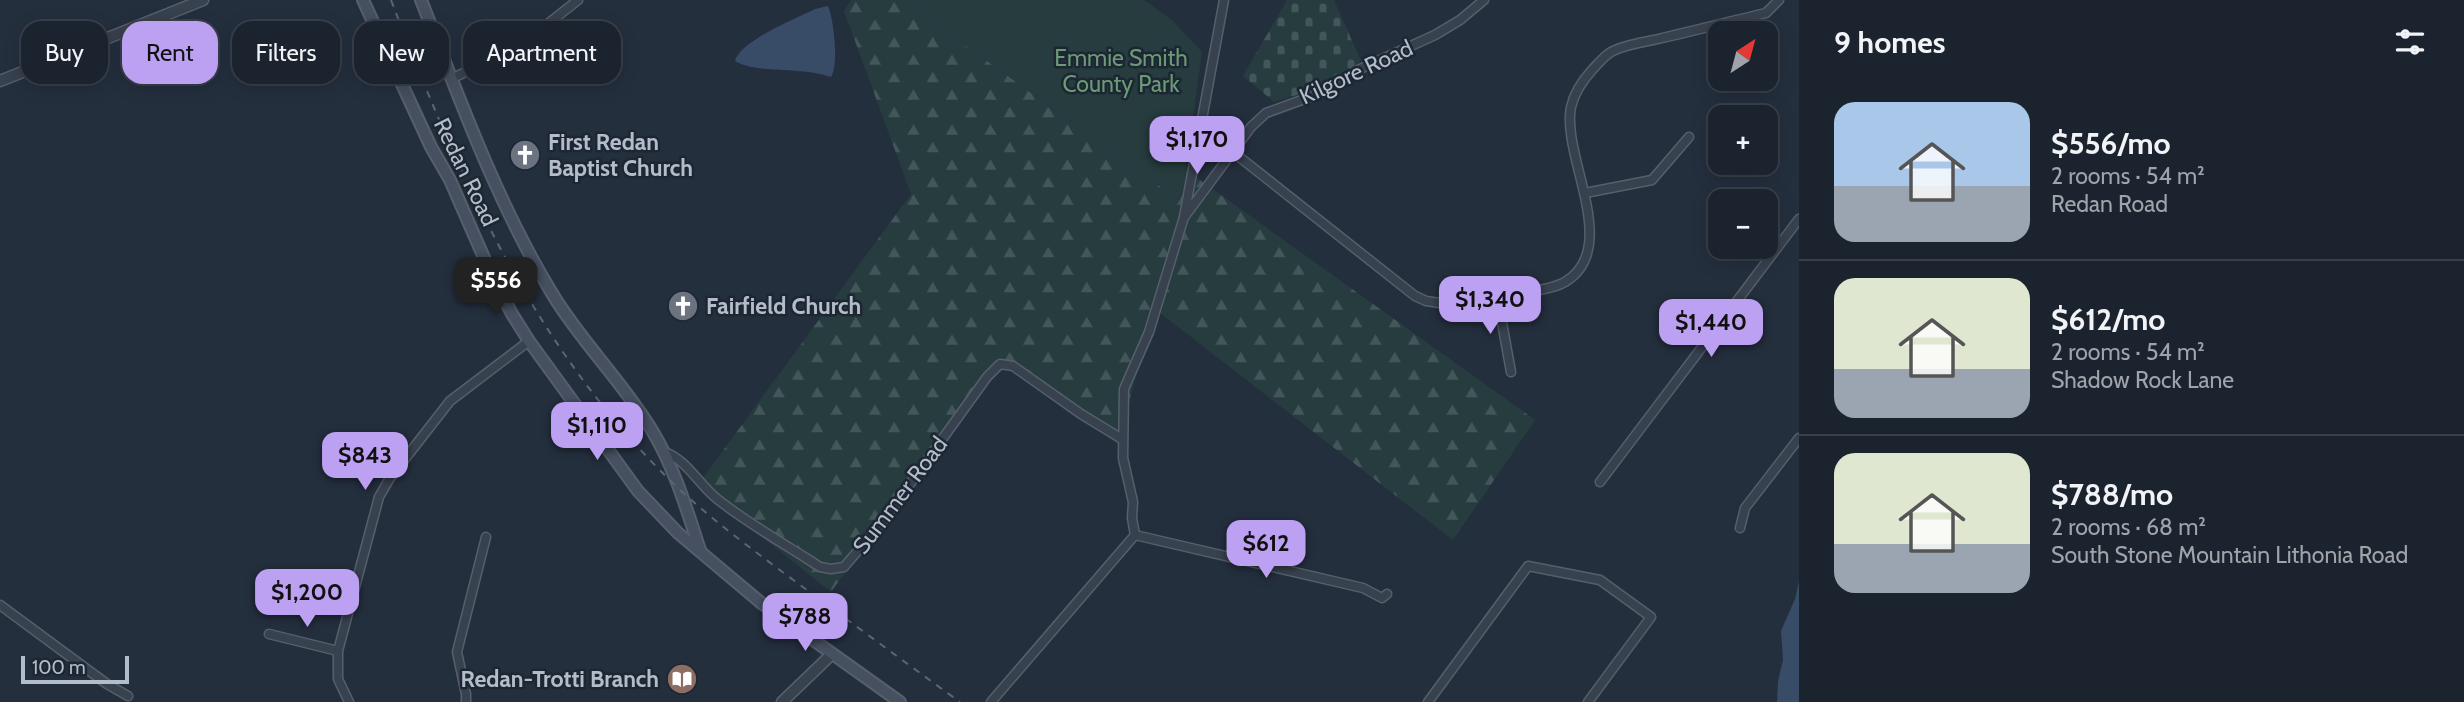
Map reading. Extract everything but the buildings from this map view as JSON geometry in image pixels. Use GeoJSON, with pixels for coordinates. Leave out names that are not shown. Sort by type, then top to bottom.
{"type":"FeatureCollection","features":[{"type":"Feature","properties":{"kind":"main road","name":"Redan Road"},"geometry":{"type":"LineString","coordinates":[[363,0],[431,147],[450,180],[494,281],[529,341],[638,491],[678,533],[760,602],[900,702]]}},
{"type":"Feature","properties":{"kind":"main road"},"geometry":{"type":"LineString","coordinates":[[421,0],[498,189],[538,269],[562,308],[640,412],[664,452],[700,550]]}},
{"type":"Feature","properties":{"kind":"street"},"geometry":{"type":"LineString","coordinates":[[0,81],[204,0]]}},
{"type":"Feature","properties":{"kind":"street"},"geometry":{"type":"LineString","coordinates":[[452,79],[521,45],[578,0]]}},
{"type":"Feature","properties":{"kind":"street"},"geometry":{"type":"LineString","coordinates":[[1135,535],[1133,502],[1122,458],[1124,389],[1149,332],[1184,217],[1224,0]]}},
{"type":"Feature","properties":{"kind":"street","name":"Kilgore Road"},"geometry":{"type":"LineString","coordinates":[[1184,217],[1257,120],[1266,113],[1329,90],[1357,70],[1435,35],[1460,20],[1484,0]]}},
{"type":"Feature","properties":{"kind":"street"},"geometry":{"type":"LineString","coordinates":[[1198,136],[1233,152],[1416,296],[1426,301],[1440,303],[1563,284],[1572,277],[1588,252],[1590,236],[1585,193],[1570,127],[1571,106],[1580,85],[1612,51],[1766,13],[1779,0]]}},
{"type":"Feature","properties":{"kind":"street"},"geometry":{"type":"LineString","coordinates":[[1585,193],[1653,180],[1689,137]]}},
{"type":"Feature","properties":{"kind":"street"},"geometry":{"type":"LineString","coordinates":[[1600,482],[1799,219]]}},
{"type":"Feature","properties":{"kind":"street"},"geometry":{"type":"LineString","coordinates":[[1497,295],[1511,372]]}},
{"type":"Feature","properties":{"kind":"street"},"geometry":{"type":"LineString","coordinates":[[349,702],[338,679],[338,651],[379,497],[390,478],[450,401],[529,341]]}},
{"type":"Feature","properties":{"kind":"street","name":"Summer Road"},"geometry":{"type":"LineString","coordinates":[[664,452],[676,456],[704,488],[719,500],[820,567],[831,569],[844,567],[867,541],[987,377],[1000,364],[1013,366],[1122,439]]}},
{"type":"Feature","properties":{"kind":"street"},"geometry":{"type":"LineString","coordinates":[[1740,528],[1745,508],[1799,438]]}},
{"type":"Feature","properties":{"kind":"street"},"geometry":{"type":"LineString","coordinates":[[1135,535],[1363,588],[1382,598],[1387,594]]}},
{"type":"Feature","properties":{"kind":"street"},"geometry":{"type":"LineString","coordinates":[[991,702],[1135,535]]}},
{"type":"Feature","properties":{"kind":"street"},"geometry":{"type":"LineString","coordinates":[[466,702],[457,652],[486,537]]}},
{"type":"Feature","properties":{"kind":"street"},"geometry":{"type":"LineString","coordinates":[[1428,702],[1528,566],[1600,580],[1651,617],[1588,702]]}},
{"type":"Feature","properties":{"kind":"street"},"geometry":{"type":"LineString","coordinates":[[0,605],[107,684],[128,696]]}},
{"type":"Feature","properties":{"kind":"street"},"geometry":{"type":"LineString","coordinates":[[269,634],[338,651]]}},
{"type":"Feature","properties":{"kind":"street"},"geometry":{"type":"LineString","coordinates":[[782,702],[832,654]]}},
{"type":"Feature","properties":{"kind":"green space"},"geometry":{"type":"Polygon","coordinates":[[[851,0],[903,0],[1179,200],[1186,170],[1535,420],[1453,540],[1155,309],[1119,445],[1001,359],[831,592],[746,524],[703,478],[911,194],[844,11],[851,0]]]}},
{"type":"Feature","properties":{"kind":"green space","name":"Emmie Smith County Park"},"geometry":{"type":"Polygon","coordinates":[[[903,0],[1144,0],[1172,20],[1202,52],[1186,170],[1179,200],[903,0]]]}},
{"type":"Feature","properties":{"kind":"green space"},"geometry":{"type":"Polygon","coordinates":[[[1287,0],[1334,0],[1361,61],[1326,86],[1274,102],[1243,76],[1287,0]]]}},
{"type":"Feature","properties":{"kind":"water"},"geometry":{"type":"Polygon","coordinates":[[[828,6],[835,42],[835,63],[831,77],[754,67],[735,61],[739,53],[758,38],[815,9],[828,6]]]}},
{"type":"Feature","properties":{"kind":"water"},"geometry":{"type":"Polygon","coordinates":[[[1799,581],[1799,702],[1777,702],[1783,660],[1781,631],[1795,599],[1799,581]]]}},
{"type":"Feature","properties":{"kind":"railway"},"geometry":{"type":"LineString","coordinates":[[391,0],[445,133],[507,261],[543,322],[583,380],[628,436],[678,488],[726,529],[960,702]]}},
{"type":"Feature","properties":{"kind":"place","name":"First Redan Baptist Church"},"geometry":{"type":"Point","coordinates":[525,155]}},
{"type":"Feature","properties":{"kind":"place","name":"Fairfield Church"},"geometry":{"type":"Point","coordinates":[683,306]}},
{"type":"Feature","properties":{"kind":"place","name":"Redan-Trotti Branch"},"geometry":{"type":"Point","coordinates":[682,679]}}]}
